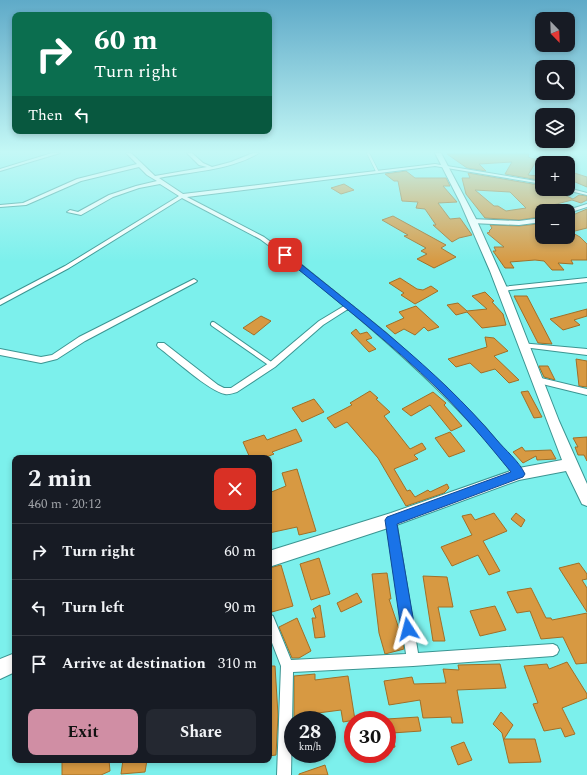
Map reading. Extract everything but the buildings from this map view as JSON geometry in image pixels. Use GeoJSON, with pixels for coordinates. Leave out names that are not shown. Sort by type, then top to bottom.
{"type":"FeatureCollection","features":[{"type":"Feature","properties":{"kind":"street"},"geometry":{"type":"LineString","coordinates":[[0,206],[24,204],[59,189]]}},
{"type":"Feature","properties":{"kind":"street"},"geometry":{"type":"LineString","coordinates":[[70,212],[80,214],[111,196],[131,189]]}},
{"type":"Feature","properties":{"kind":"street"},"geometry":{"type":"LineString","coordinates":[[172,189],[262,238],[296,263],[442,388],[481,428],[519,474]]}},
{"type":"Feature","properties":{"kind":"street"},"geometry":{"type":"LineString","coordinates":[[0,302],[67,267],[182,196],[235,189]]}},
{"type":"Feature","properties":{"kind":"street"},"geometry":{"type":"LineString","coordinates":[[456,189],[502,289],[569,465],[587,499]]}},
{"type":"Feature","properties":{"kind":"street"},"geometry":{"type":"LineString","coordinates":[[575,191],[587,194]]}},
{"type":"Feature","properties":{"kind":"street"},"geometry":{"type":"LineString","coordinates":[[575,209],[587,205]]}},
{"type":"Feature","properties":{"kind":"street"},"geometry":{"type":"LineString","coordinates":[[471,221],[518,223],[535,221]]}},
{"type":"Feature","properties":{"kind":"street"},"geometry":{"type":"LineString","coordinates":[[502,289],[587,280]]}},
{"type":"Feature","properties":{"kind":"street"},"geometry":{"type":"LineString","coordinates":[[0,352],[41,360],[54,357],[82,339],[194,281]]}},
{"type":"Feature","properties":{"kind":"street"},"geometry":{"type":"LineString","coordinates":[[161,346],[223,392],[234,390],[272,365],[321,323],[348,306]]}},
{"type":"Feature","properties":{"kind":"street"},"geometry":{"type":"LineString","coordinates":[[523,345],[587,352]]}},
{"type":"Feature","properties":{"kind":"street"},"geometry":{"type":"LineString","coordinates":[[537,380],[587,392]]}},
{"type":"Feature","properties":{"kind":"street"},"geometry":{"type":"LineString","coordinates":[[272,558],[391,520],[519,474],[569,465]]}},
{"type":"Feature","properties":{"kind":"street"},"geometry":{"type":"LineString","coordinates":[[391,520],[413,660]]}},
{"type":"Feature","properties":{"kind":"street"},"geometry":{"type":"LineString","coordinates":[[272,628],[287,666],[284,775]]}},
{"type":"Feature","properties":{"kind":"street"},"geometry":{"type":"LineString","coordinates":[[287,666],[413,660],[553,650]]}},
{"type":"Feature","properties":{"kind":"street"},"geometry":{"type":"LineString","coordinates":[[0,669],[12,663]]}},
{"type":"Feature","properties":{"kind":"lane"},"geometry":{"type":"LineString","coordinates":[[213,324],[272,365]]}},
{"type":"Feature","properties":{"kind":"route"},"geometry":{"type":"LineString","coordinates":[[285,255],[383,335],[442,388],[481,428],[519,474],[391,520],[408,629]]}}]}
